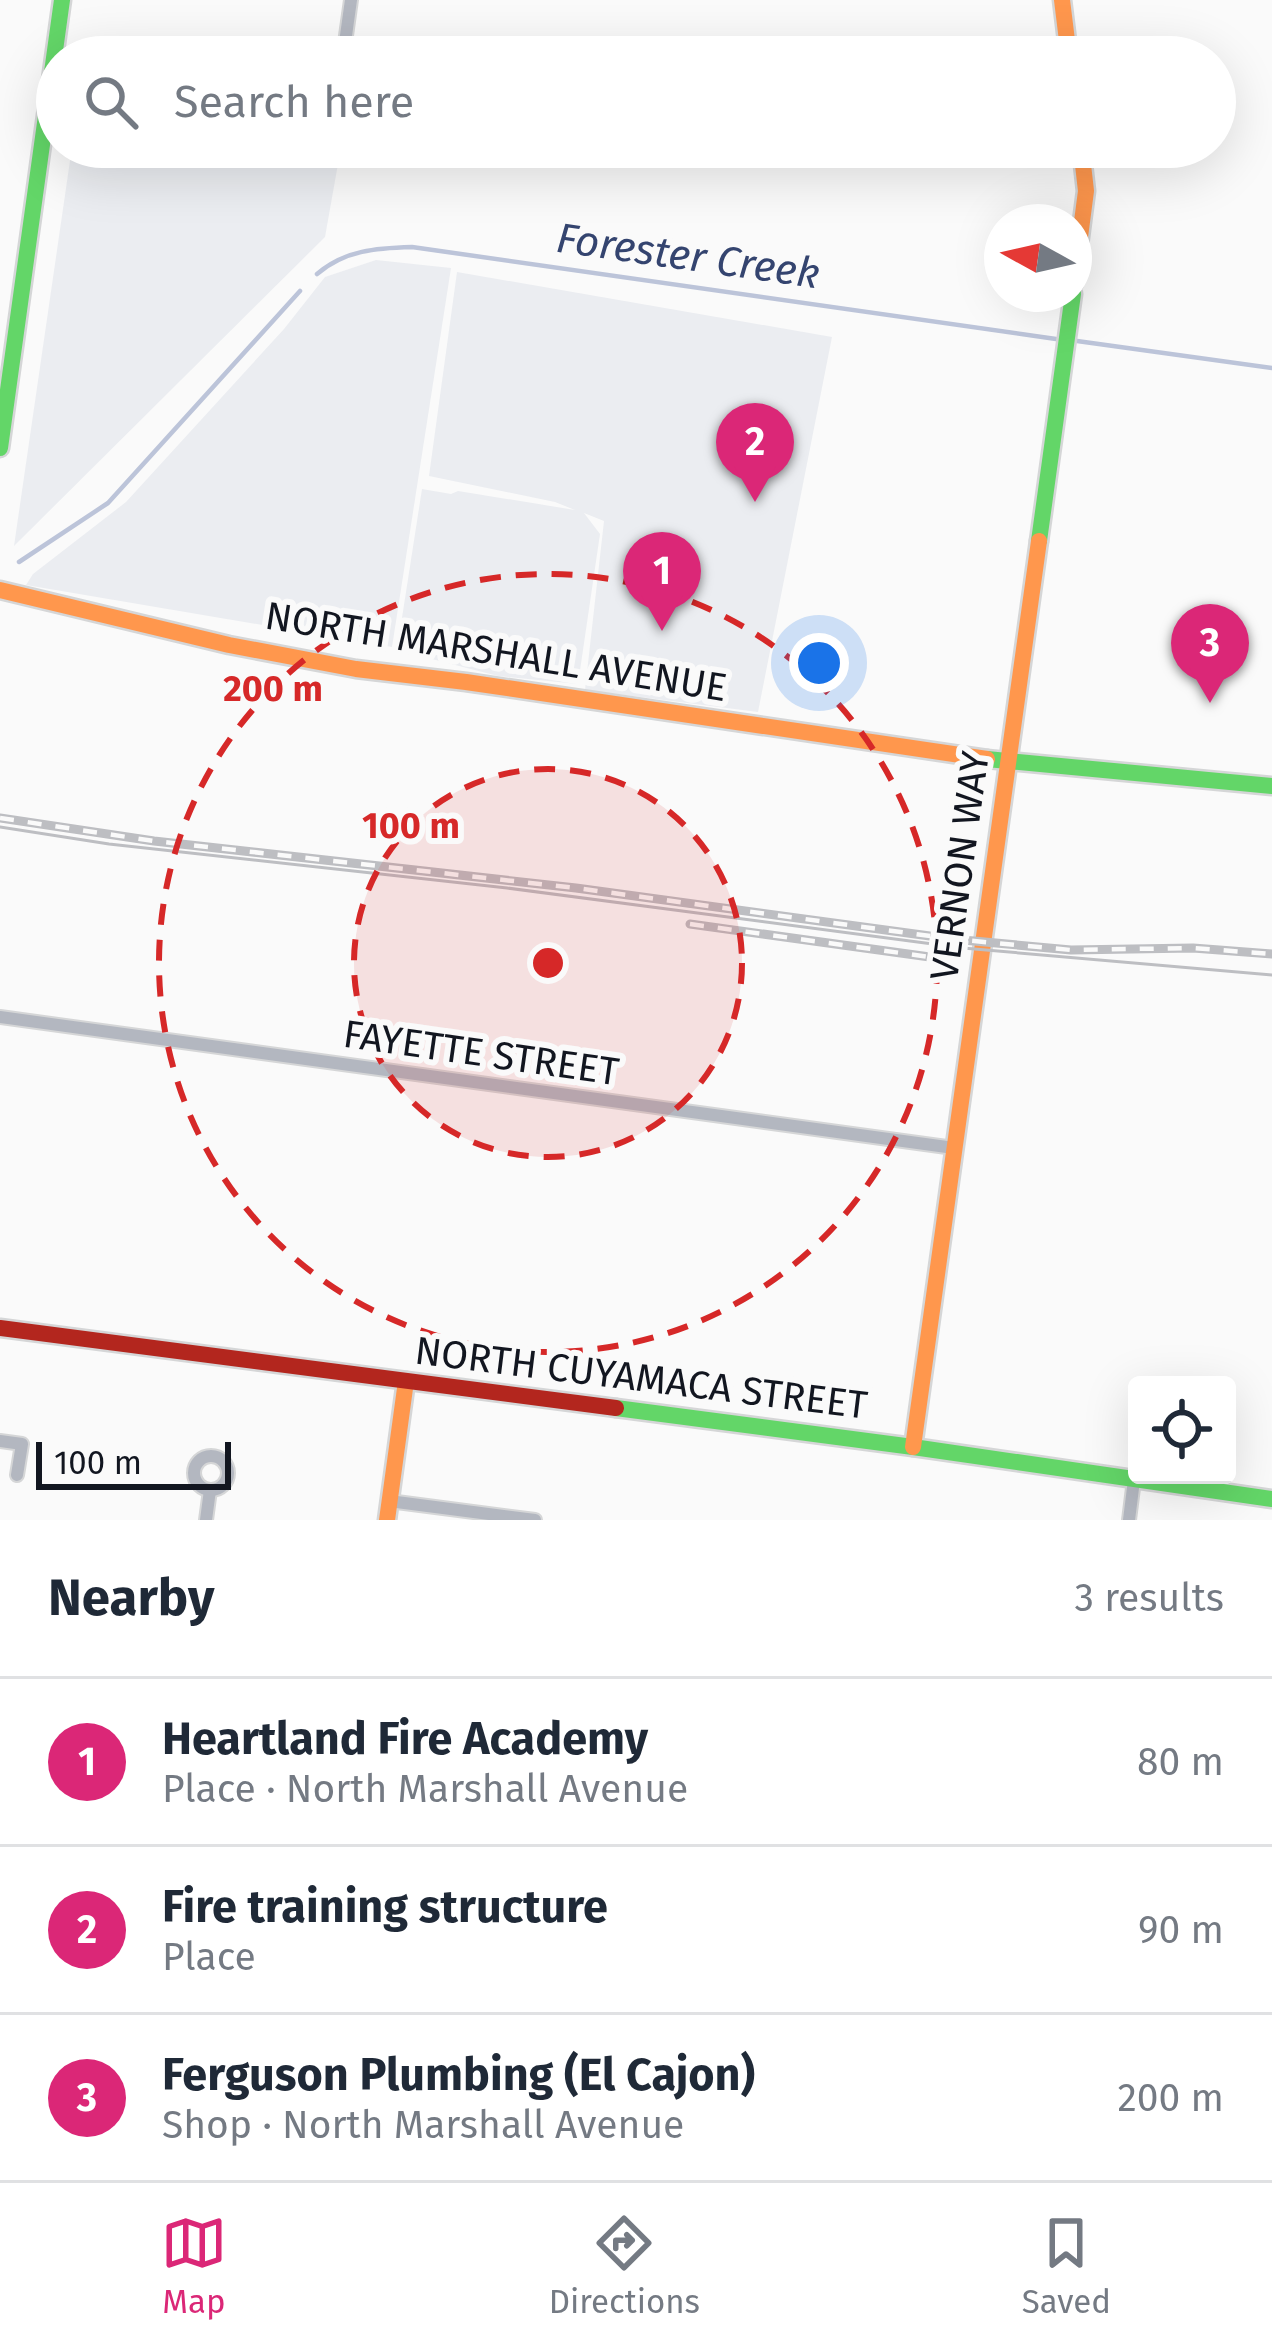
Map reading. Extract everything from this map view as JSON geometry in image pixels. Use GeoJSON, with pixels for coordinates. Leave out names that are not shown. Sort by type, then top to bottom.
{"type":"FeatureCollection","features":[{"type":"Feature","properties":{"kind":"main road"},"geometry":{"type":"LineString","coordinates":[[57,36],[62,0]]}},
{"type":"Feature","properties":{"kind":"main road"},"geometry":{"type":"LineString","coordinates":[[1062,0],[1067,36]]}},
{"type":"Feature","properties":{"kind":"main road"},"geometry":{"type":"LineString","coordinates":[[0,448],[39,168]]}},
{"type":"Feature","properties":{"kind":"main road"},"geometry":{"type":"LineString","coordinates":[[1083,168],[1084,204]]}},
{"type":"Feature","properties":{"kind":"main road","name":"VERNON WAY"},"geometry":{"type":"LineString","coordinates":[[913,1447],[1070,312]]}},
{"type":"Feature","properties":{"kind":"main road","name":"NORTH MARSHALL AVENUE"},"geometry":{"type":"LineString","coordinates":[[0,590],[230,645],[356,669],[1007,762],[1272,786]]}},
{"type":"Feature","properties":{"kind":"main road","name":"NORTH CUYAMACA STREET"},"geometry":{"type":"LineString","coordinates":[[0,1328],[1128,1479]]}},
{"type":"Feature","properties":{"kind":"main road"},"geometry":{"type":"LineString","coordinates":[[388,1510],[406,1382]]}},
{"type":"Feature","properties":{"kind":"main road","name":"NORTH CUYAMACA STREET"},"geometry":{"type":"LineString","coordinates":[[1163,1484],[1272,1499]]}},
{"type":"Feature","properties":{"kind":"street"},"geometry":{"type":"LineString","coordinates":[[347,36],[351,0]]}},
{"type":"Feature","properties":{"kind":"street","name":"FAYETTE STREET"},"geometry":{"type":"LineString","coordinates":[[0,1017],[954,1148]]}},
{"type":"Feature","properties":{"kind":"street"},"geometry":{"type":"LineString","coordinates":[[0,1441],[22,1444],[17,1475]]}},
{"type":"Feature","properties":{"kind":"street"},"geometry":{"type":"LineString","coordinates":[[1129,1520],[1134,1484]]}},
{"type":"Feature","properties":{"kind":"street"},"geometry":{"type":"LineString","coordinates":[[206,1520],[210,1490]]}},
{"type":"Feature","properties":{"kind":"street"},"geometry":{"type":"LineString","coordinates":[[388,1510],[535,1520]]}},
{"type":"Feature","properties":{"kind":"shaded area"},"geometry":{"type":"Polygon","coordinates":[[[69,168],[337,168],[325,237],[14,546],[69,168]]]}},
{"type":"Feature","properties":{"kind":"shaded area"},"geometry":{"type":"Polygon","coordinates":[[[376,260],[451,268],[392,647],[26,585],[33,574],[126,502],[284,329],[325,277],[376,260]]]}},
{"type":"Feature","properties":{"kind":"shaded area"},"geometry":{"type":"Polygon","coordinates":[[[457,272],[832,337],[758,712],[585,690],[604,521],[584,513],[600,534],[578,684],[498,676],[397,650],[422,489],[575,510],[429,476],[457,272]]]}},
{"type":"Feature","properties":{"kind":"waterway","name":"Forester Creek"},"geometry":{"type":"LineString","coordinates":[[317,274],[350,255],[412,247],[1056,339]]}},
{"type":"Feature","properties":{"kind":"waterway","name":"Forester Creek"},"geometry":{"type":"LineString","coordinates":[[19,562],[108,503],[300,291]]}},
{"type":"Feature","properties":{"kind":"waterway","name":"Forester Creek"},"geometry":{"type":"LineString","coordinates":[[1077,341],[1272,368]]}},
{"type":"Feature","properties":{"kind":"tram line"},"geometry":{"type":"LineString","coordinates":[[0,827],[963,948],[1272,975]]}},
{"type":"Feature","properties":{"kind":"railway"},"geometry":{"type":"LineString","coordinates":[[0,818],[952,939],[1071,950],[1193,948],[1272,954]]}},
{"type":"Feature","properties":{"kind":"railway"},"geometry":{"type":"LineString","coordinates":[[690,924],[937,958]]}},
{"type":"Feature","properties":{"kind":"traffic: fast"},"geometry":{"type":"LineString","coordinates":[[57,36],[62,0]]}},
{"type":"Feature","properties":{"kind":"traffic: fast"},"geometry":{"type":"LineString","coordinates":[[0,448],[39,168]]}},
{"type":"Feature","properties":{"kind":"traffic: fast"},"geometry":{"type":"LineString","coordinates":[[1039,541],[1071,312]]}},
{"type":"Feature","properties":{"kind":"traffic: fast"},"geometry":{"type":"LineString","coordinates":[[987,759],[1272,786]]}},
{"type":"Feature","properties":{"kind":"traffic: fast"},"geometry":{"type":"LineString","coordinates":[[616,1408],[1272,1499]]}},
{"type":"Feature","properties":{"kind":"traffic: slow"},"geometry":{"type":"LineString","coordinates":[[1062,0],[1066,36]]}},
{"type":"Feature","properties":{"kind":"traffic: slow"},"geometry":{"type":"LineString","coordinates":[[1083,168],[1084,204]]}},
{"type":"Feature","properties":{"kind":"traffic: slow"},"geometry":{"type":"LineString","coordinates":[[913,1447],[1039,541]]}},
{"type":"Feature","properties":{"kind":"traffic: slow"},"geometry":{"type":"LineString","coordinates":[[0,590],[229,645],[356,669],[987,759]]}},
{"type":"Feature","properties":{"kind":"traffic: slow"},"geometry":{"type":"LineString","coordinates":[[387,1520],[406,1381]]}},
{"type":"Feature","properties":{"kind":"traffic: jam"},"geometry":{"type":"LineString","coordinates":[[0,1328],[616,1408]]}},
{"type":"Feature","properties":{"kind":"place","name":"Fire training structure"},"geometry":{"type":"Point","coordinates":[755,502]}},
{"type":"Feature","properties":{"kind":"place","name":"Heartland Fire Academy"},"geometry":{"type":"Point","coordinates":[662,631]}},
{"type":"Feature","properties":{"kind":"place","name":"Ferguson Plumbing (El Cajon)"},"geometry":{"type":"Point","coordinates":[1210,703]}}]}
